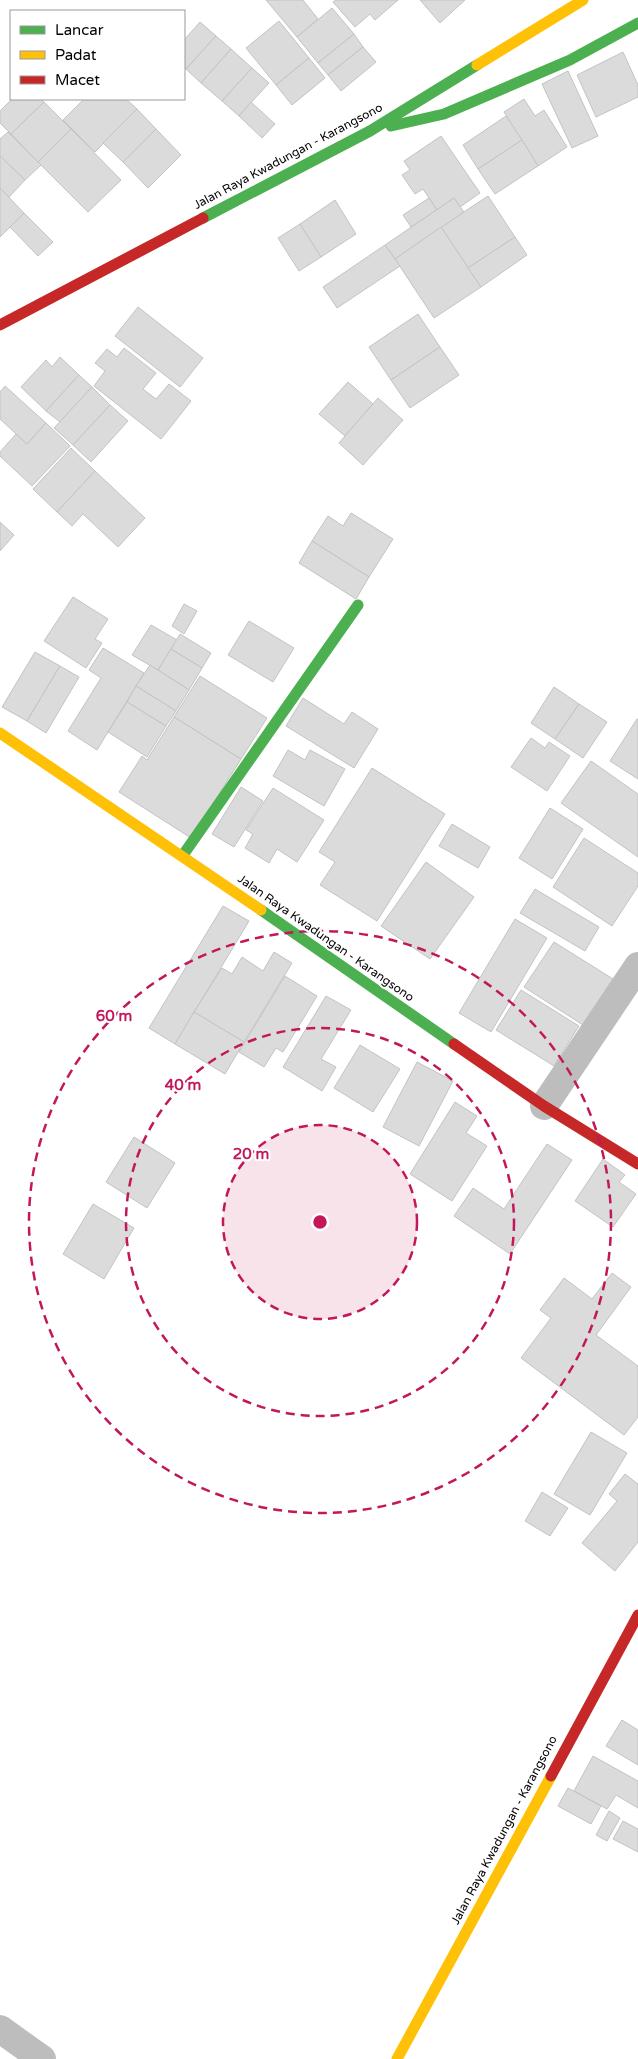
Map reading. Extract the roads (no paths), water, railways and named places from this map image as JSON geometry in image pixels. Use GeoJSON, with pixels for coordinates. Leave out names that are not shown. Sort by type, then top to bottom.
{"type":"FeatureCollection","features":[{"type":"Feature","properties":{"kind":"main road","name":"Jalan Raya Kwadungan - Karangsono"},"geometry":{"type":"LineString","coordinates":[[0,326],[178,230],[370,131],[583,0]]}},
{"type":"Feature","properties":{"kind":"main road"},"geometry":{"type":"LineString","coordinates":[[370,131],[444,114],[570,60],[638,23]]}},
{"type":"Feature","properties":{"kind":"main road"},"geometry":{"type":"LineString","coordinates":[[183,856],[358,606]]}},
{"type":"Feature","properties":{"kind":"main road","name":"Jalan Raya Kwadungan - Karangsono"},"geometry":{"type":"LineString","coordinates":[[0,733],[183,856],[544,1106],[638,1164]]}},
{"type":"Feature","properties":{"kind":"main road","name":"Jalan Raya Kwadungan - Karangsono"},"geometry":{"type":"LineString","coordinates":[[397,2059],[638,1615]]}},
{"type":"Feature","properties":{"kind":"street"},"geometry":{"type":"LineString","coordinates":[[544,1106],[638,966]]}},
{"type":"Feature","properties":{"kind":"street"},"geometry":{"type":"LineString","coordinates":[[0,2029],[42,2059]]}}]}
